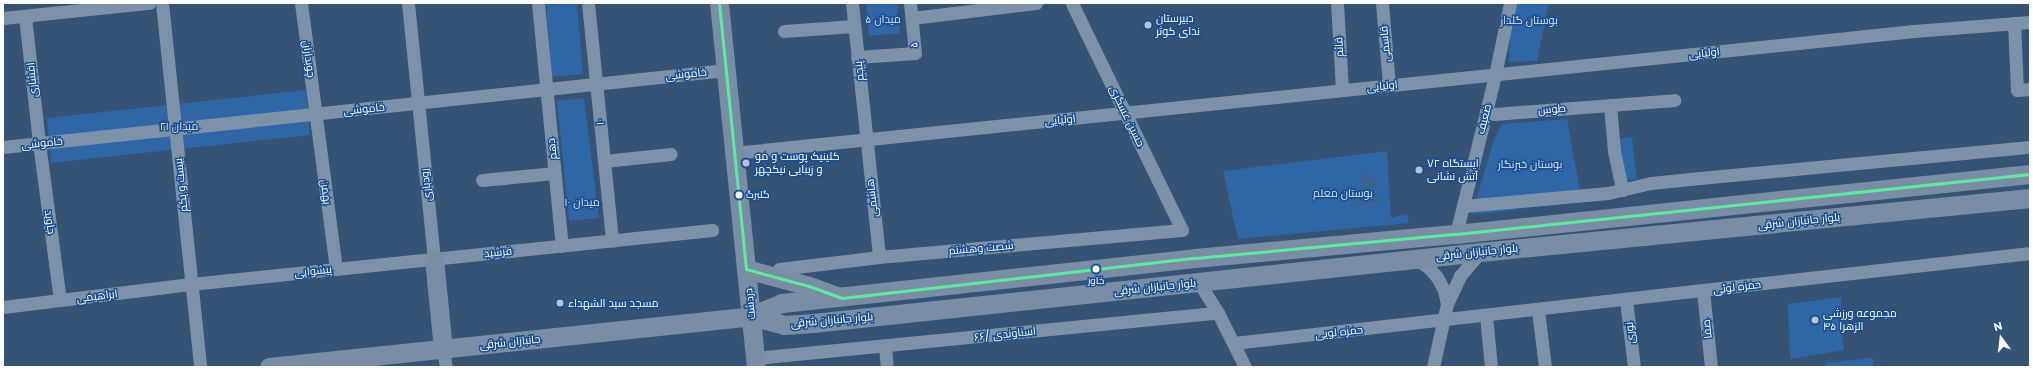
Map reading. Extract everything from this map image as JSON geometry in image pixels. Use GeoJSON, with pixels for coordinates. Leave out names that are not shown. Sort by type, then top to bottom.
{"type":"FeatureCollection","features":[{"type":"Feature","properties":{"kind":"main road","name":"دردشت"},"geometry":{"type":"LineString","coordinates":[[719,3],[756,363]]}},
{"type":"Feature","properties":{"kind":"main road","name":"بلوار جانبازان شرقی"},"geometry":{"type":"LineString","coordinates":[[751,316],[782,303],[842,298],[1182,260],[1456,234],[2030,174]]}},
{"type":"Feature","properties":{"kind":"main road","name":"بلوار جانبازان شرقی"},"geometry":{"type":"LineString","coordinates":[[751,316],[784,325],[812,323],[1480,252],[2030,198]]}},
{"type":"Feature","properties":{"kind":"main road","name":"رودباری"},"geometry":{"type":"LineString","coordinates":[[434,259],[444,358]]}},
{"type":"Feature","properties":{"kind":"main road"},"geometry":{"type":"LineString","coordinates":[[746,269],[809,286],[842,298]]}},
{"type":"Feature","properties":{"kind":"main road","name":"جانبازان شرقی"},"geometry":{"type":"LineString","coordinates":[[269,367],[444,358],[751,316]]}},
{"type":"Feature","properties":{"kind":"street"},"geometry":{"type":"LineString","coordinates":[[3,18],[149,3]]}},
{"type":"Feature","properties":{"kind":"street","name":"بیست و یکم"},"geometry":{"type":"LineString","coordinates":[[162,3],[200,367]]}},
{"type":"Feature","properties":{"kind":"street","name":"چوبداران"},"geometry":{"type":"LineString","coordinates":[[301,3],[316,114]]}},
{"type":"Feature","properties":{"kind":"street","name":"رودباری"},"geometry":{"type":"LineString","coordinates":[[408,3],[434,259]]}},
{"type":"Feature","properties":{"kind":"street","name":"دهم"},"geometry":{"type":"LineString","coordinates":[[538,3],[562,246]]}},
{"type":"Feature","properties":{"kind":"street","name":"۱۰"},"geometry":{"type":"LineString","coordinates":[[588,3],[612,241]]}},
{"type":"Feature","properties":{"kind":"street","name":"پنجم"},"geometry":{"type":"LineString","coordinates":[[852,3],[865,139]]}},
{"type":"Feature","properties":{"kind":"street","name":"۵"},"geometry":{"type":"LineString","coordinates":[[857,57],[915,53],[910,3]]}},
{"type":"Feature","properties":{"kind":"street"},"geometry":{"type":"LineString","coordinates":[[912,18],[1036,3]]}},
{"type":"Feature","properties":{"kind":"street","name":"حسین عسگری"},"geometry":{"type":"LineString","coordinates":[[1072,3],[1182,230]]}},
{"type":"Feature","properties":{"kind":"street","name":"قائم"},"geometry":{"type":"LineString","coordinates":[[1337,3],[1342,90]]}},
{"type":"Feature","properties":{"kind":"street","name":"قاسمی"},"geometry":{"type":"LineString","coordinates":[[1382,3],[1389,86]]}},
{"type":"Feature","properties":{"kind":"street","name":"ضعیف"},"geometry":{"type":"LineString","coordinates":[[1456,234],[1495,75],[1510,3]]}},
{"type":"Feature","properties":{"kind":"street","name":"افشاری"},"geometry":{"type":"LineString","coordinates":[[25,16],[39,143]]}},
{"type":"Feature","properties":{"kind":"street","name":"اولیایی"},"geometry":{"type":"LineString","coordinates":[[734,153],[1126,114],[1342,90],[1914,31],[2030,22]]}},
{"type":"Feature","properties":{"kind":"street"},"geometry":{"type":"LineString","coordinates":[[2014,23],[2017,90],[2030,89]]}},
{"type":"Feature","properties":{"kind":"street"},"geometry":{"type":"LineString","coordinates":[[784,31],[854,26]]}},
{"type":"Feature","properties":{"kind":"street","name":"خاموشی"},"geometry":{"type":"LineString","coordinates":[[3,147],[726,70]]}},
{"type":"Feature","properties":{"kind":"street","name":"طوس"},"geometry":{"type":"LineString","coordinates":[[1494,114],[1674,100]]}},
{"type":"Feature","properties":{"kind":"street"},"geometry":{"type":"LineString","coordinates":[[1610,105],[1614,151],[1622,190]]}},
{"type":"Feature","properties":{"kind":"street","name":"بهمن"},"geometry":{"type":"LineString","coordinates":[[316,114],[336,269]]}},
{"type":"Feature","properties":{"kind":"street","name":"هاشمی"},"geometry":{"type":"LineString","coordinates":[[865,139],[879,257]]}},
{"type":"Feature","properties":{"kind":"street","name":"جاوید"},"geometry":{"type":"LineString","coordinates":[[39,143],[60,300]]}},
{"type":"Feature","properties":{"kind":"street"},"geometry":{"type":"LineString","coordinates":[[1463,206],[1608,193],[1651,183],[2030,147]]}},
{"type":"Feature","properties":{"kind":"street"},"geometry":{"type":"LineString","coordinates":[[604,161],[671,154]]}},
{"type":"Feature","properties":{"kind":"street"},"geometry":{"type":"LineString","coordinates":[[482,180],[555,173]]}},
{"type":"Feature","properties":{"kind":"street"},"geometry":{"type":"LineString","coordinates":[[562,246],[712,230]]}},
{"type":"Feature","properties":{"kind":"street","name":"شصت وهشتم"},"geometry":{"type":"LineString","coordinates":[[779,269],[879,257],[1182,230]]}},
{"type":"Feature","properties":{"kind":"street","name":"فرشید"},"geometry":{"type":"LineString","coordinates":[[434,259],[562,246]]}},
{"type":"Feature","properties":{"kind":"street"},"geometry":{"type":"LineString","coordinates":[[1432,367],[1446,304],[1460,276],[1480,252]]}},
{"type":"Feature","properties":{"kind":"street","name":"حمزه لوئی"},"geometry":{"type":"LineString","coordinates":[[1443,320],[2030,253]]}},
{"type":"Feature","properties":{"kind":"street","name":"پیشوایی"},"geometry":{"type":"LineString","coordinates":[[191,284],[434,259]]}},
{"type":"Feature","properties":{"kind":"street"},"geometry":{"type":"LineString","coordinates":[[1416,259],[1428,267],[1438,277],[1444,290],[1446,304]]}},
{"type":"Feature","properties":{"kind":"street"},"geometry":{"type":"LineString","coordinates":[[1199,282],[1218,313],[1245,367]]}},
{"type":"Feature","properties":{"kind":"street","name":"ابراهیمی"},"geometry":{"type":"LineString","coordinates":[[3,308],[191,284]]}},
{"type":"Feature","properties":{"kind":"street","name":"صفا"},"geometry":{"type":"LineString","coordinates":[[1703,291],[1711,367]]}},
{"type":"Feature","properties":{"kind":"street","name":"نوری"},"geometry":{"type":"LineString","coordinates":[[1626,300],[1634,367]]}},
{"type":"Feature","properties":{"kind":"street"},"geometry":{"type":"LineString","coordinates":[[1538,310],[1544,367]]}},
{"type":"Feature","properties":{"kind":"street","name":"اسناوندی /۶۶"},"geometry":{"type":"LineString","coordinates":[[756,363],[885,346],[1218,313]]}},
{"type":"Feature","properties":{"kind":"street"},"geometry":{"type":"LineString","coordinates":[[1486,316],[1491,367]]}},
{"type":"Feature","properties":{"kind":"street","name":"حمزه لویی"},"geometry":{"type":"LineString","coordinates":[[1234,343],[1443,320]]}},
{"type":"Feature","properties":{"kind":"street"},"geometry":{"type":"LineString","coordinates":[[885,346],[887,367]]}},
{"type":"Feature","properties":{"kind":"green space"},"geometry":{"type":"Polygon","coordinates":[[[546,3],[577,3],[583,74],[552,77],[546,3]]]}},
{"type":"Feature","properties":{"kind":"green space","name":"میدان ۵"},"geometry":{"type":"Polygon","coordinates":[[[866,3],[897,3],[900,33],[869,36],[866,3]]]}},
{"type":"Feature","properties":{"kind":"green space","name":"بوستان گلدار"},"geometry":{"type":"Polygon","coordinates":[[[1515,3],[1549,3],[1537,61],[1509,62],[1510,29],[1515,3]]]}},
{"type":"Feature","properties":{"kind":"green space","name":"میدان ۲۱"},"geometry":{"type":"Polygon","coordinates":[[[306,90],[310,135],[51,163],[47,118],[306,90]]]}},
{"type":"Feature","properties":{"kind":"green space","name":"میدان ۱۰"},"geometry":{"type":"Polygon","coordinates":[[[584,98],[599,218],[569,221],[557,101],[584,98]]]}},
{"type":"Feature","properties":{"kind":"green space","name":"بوستان خبرنگار"},"geometry":{"type":"Polygon","coordinates":[[[1567,119],[1582,201],[1472,215],[1493,142],[1502,124],[1567,119]]]}},
{"type":"Feature","properties":{"kind":"green space"},"geometry":{"type":"Polygon","coordinates":[[[1632,137],[1637,179],[1624,180],[1617,138],[1632,137]]]}},
{"type":"Feature","properties":{"kind":"green space","name":"بوستان معلم"},"geometry":{"type":"Polygon","coordinates":[[[1387,151],[1391,218],[1407,214],[1409,223],[1238,239],[1223,171],[1387,151]]]}},
{"type":"Feature","properties":{"kind":"green space","name":"مجموعه ورزشی الزهرا ۴۵"},"geometry":{"type":"Polygon","coordinates":[[[1841,297],[1842,336],[1844,350],[1790,359],[1788,304],[1841,297]]]}},
{"type":"Feature","properties":{"kind":"green space"},"geometry":{"type":"Polygon","coordinates":[[[1873,358],[1873,367],[1825,367],[1825,363],[1873,358]]]}},
{"type":"Feature","properties":{"kind":"shaded area"},"geometry":{"type":"Polygon","coordinates":[[[1361,173],[1375,179],[1377,188],[1363,189],[1361,173]]]}},
{"type":"Feature","properties":{"kind":"shaded area"},"geometry":{"type":"Polygon","coordinates":[[[1380,194],[1382,201],[1358,207],[1349,200],[1361,200],[1365,196],[1380,194]]]}},
{"type":"Feature","properties":{"kind":"transit line"},"geometry":{"type":"LineString","coordinates":[[719,3],[746,269],[809,286],[842,298],[1195,258],[1456,234],[2030,174]]}},
{"type":"Feature","properties":{"kind":"place","name":"دبیرستان ندای کوثر"},"geometry":{"type":"Point","coordinates":[1148,25]}},
{"type":"Feature","properties":{"kind":"place","name":"کلینیک پوست و مو و زیبایی نیکچهر"},"geometry":{"type":"Point","coordinates":[746,163]}},
{"type":"Feature","properties":{"kind":"place","name":"ایستگاه ۷۲ آتش نشانی"},"geometry":{"type":"Point","coordinates":[1419,170]}},
{"type":"Feature","properties":{"kind":"place","name":"گلبرگ"},"geometry":{"type":"Point","coordinates":[739,195]}},
{"type":"Feature","properties":{"kind":"place","name":"خاور"},"geometry":{"type":"Point","coordinates":[1096,269]}},
{"type":"Feature","properties":{"kind":"place","name":"مسجد سید الشهداء"},"geometry":{"type":"Point","coordinates":[560,303]}},
{"type":"Feature","properties":{"kind":"place","name":"مجموعه ورزشی الزهرا ۴۵"},"geometry":{"type":"Point","coordinates":[1815,320]}}]}
